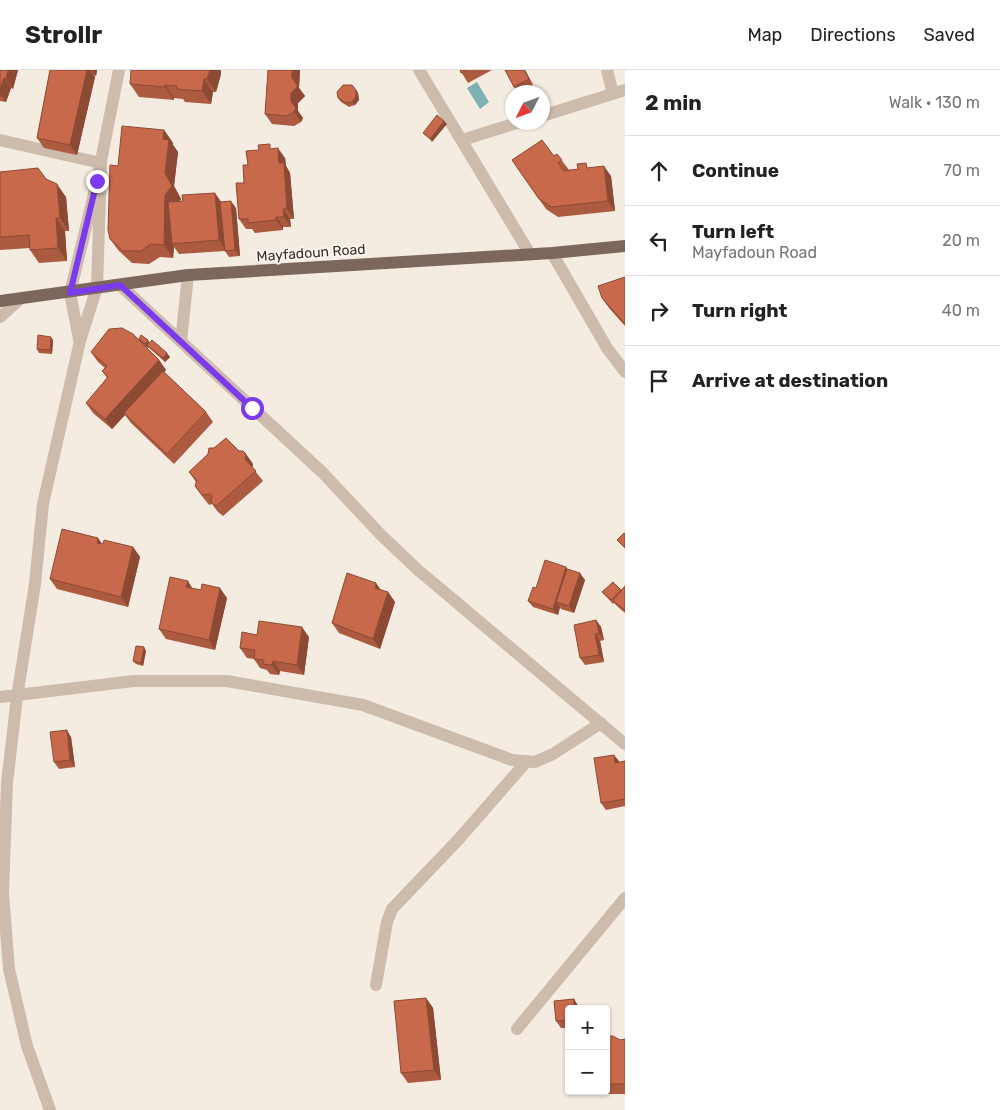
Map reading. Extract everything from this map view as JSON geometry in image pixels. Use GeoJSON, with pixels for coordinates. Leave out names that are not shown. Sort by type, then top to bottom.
{"type":"FeatureCollection","features":[{"type":"Feature","properties":{"kind":"main road","name":"Mayfadoun Road"},"geometry":{"type":"LineString","coordinates":[[0,301],[70,293],[98,287],[188,275],[552,254],[625,246]]}},
{"type":"Feature","properties":{"kind":"street"},"geometry":{"type":"LineString","coordinates":[[80,341],[70,293],[101,163],[119,70]]}},
{"type":"Feature","properties":{"kind":"street"},"geometry":{"type":"LineString","coordinates":[[419,70],[530,254]]}},
{"type":"Feature","properties":{"kind":"street"},"geometry":{"type":"LineString","coordinates":[[550,114],[619,92],[607,70]]}},
{"type":"Feature","properties":{"kind":"street"},"geometry":{"type":"LineString","coordinates":[[462,140],[505,127]]}},
{"type":"Feature","properties":{"kind":"street"},"geometry":{"type":"LineString","coordinates":[[0,140],[101,163]]}},
{"type":"Feature","properties":{"kind":"street"},"geometry":{"type":"LineString","coordinates":[[50,1110],[27,1046],[10,969],[4,893],[7,782],[17,697],[35,584],[43,504],[80,341],[98,287],[101,163]]}},
{"type":"Feature","properties":{"kind":"street"},"geometry":{"type":"LineString","coordinates":[[552,254],[607,348],[625,372]]}},
{"type":"Feature","properties":{"kind":"street"},"geometry":{"type":"LineString","coordinates":[[181,342],[188,275]]}},
{"type":"Feature","properties":{"kind":"street"},"geometry":{"type":"LineString","coordinates":[[120,285],[323,473],[381,535],[418,570],[625,744]]}},
{"type":"Feature","properties":{"kind":"street"},"geometry":{"type":"LineString","coordinates":[[0,317],[20,299]]}},
{"type":"Feature","properties":{"kind":"street"},"geometry":{"type":"LineString","coordinates":[[0,697],[17,697],[134,681],[227,681],[363,705],[512,760],[535,762],[553,754],[601,722]]}},
{"type":"Feature","properties":{"kind":"street"},"geometry":{"type":"LineString","coordinates":[[376,986],[387,922],[392,909],[458,840],[527,761]]}},
{"type":"Feature","properties":{"kind":"street"},"geometry":{"type":"LineString","coordinates":[[516,1029],[625,898]]}},
{"type":"Feature","properties":{"kind":"water"},"geometry":{"type":"Polygon","coordinates":[[[477,82],[489,102],[480,109],[467,88],[477,82]]]}},
{"type":"Feature","properties":{"kind":"building"},"geometry":{"type":"Polygon","coordinates":[[[0,70],[8,70],[6,79],[4,78],[0,89],[0,70]]]}},
{"type":"Feature","properties":{"kind":"building"},"geometry":{"type":"Polygon","coordinates":[[[50,70],[87,70],[70,145],[37,138],[50,70]]]}},
{"type":"Feature","properties":{"kind":"building"},"geometry":{"type":"Polygon","coordinates":[[[131,70],[210,70],[207,79],[204,79],[202,91],[176,89],[177,86],[165,85],[165,87],[130,84],[131,70]]]}},
{"type":"Feature","properties":{"kind":"building"},"geometry":{"type":"Polygon","coordinates":[[[268,70],[292,70],[292,78],[298,86],[291,93],[291,101],[296,108],[294,112],[287,116],[265,114],[268,70]]]}},
{"type":"Feature","properties":{"kind":"building"},"geometry":{"type":"Polygon","coordinates":[[[505,70],[524,70],[529,79],[518,85],[513,85],[505,70]]]}},
{"type":"Feature","properties":{"kind":"building"},"geometry":{"type":"Polygon","coordinates":[[[343,85],[352,85],[356,90],[356,96],[352,102],[346,103],[338,98],[337,92],[343,85]]]}},
{"type":"Feature","properties":{"kind":"building"},"geometry":{"type":"Polygon","coordinates":[[[437,115],[444,121],[430,139],[423,133],[437,115]]]}},
{"type":"Feature","properties":{"kind":"building"},"geometry":{"type":"Polygon","coordinates":[[[122,126],[164,130],[163,139],[169,140],[165,173],[172,186],[165,195],[164,245],[151,244],[141,251],[123,251],[110,239],[108,230],[110,165],[118,166],[122,126]]]}},
{"type":"Feature","properties":{"kind":"building"},"geometry":{"type":"Polygon","coordinates":[[[542,140],[554,156],[557,154],[562,160],[558,163],[564,171],[578,169],[577,164],[586,163],[587,168],[604,166],[608,201],[551,207],[539,199],[512,160],[542,140]]]}},
{"type":"Feature","properties":{"kind":"building"},"geometry":{"type":"Polygon","coordinates":[[[270,144],[270,149],[278,148],[279,163],[284,163],[287,209],[283,209],[284,217],[276,217],[276,220],[248,223],[248,219],[239,219],[236,183],[244,183],[243,165],[248,165],[246,151],[259,150],[258,145],[270,144]]]}},
{"type":"Feature","properties":{"kind":"building"},"geometry":{"type":"Polygon","coordinates":[[[38,168],[46,179],[57,184],[60,218],[56,218],[58,248],[30,250],[29,235],[0,237],[0,172],[38,168]]]}},
{"type":"Feature","properties":{"kind":"building"},"geometry":{"type":"Polygon","coordinates":[[[215,193],[219,240],[172,244],[168,202],[183,201],[182,195],[215,193]]]}},
{"type":"Feature","properties":{"kind":"building"},"geometry":{"type":"Polygon","coordinates":[[[231,201],[235,250],[225,251],[220,202],[231,201]]]}},
{"type":"Feature","properties":{"kind":"building"},"geometry":{"type":"Polygon","coordinates":[[[625,277],[625,324],[602,298],[598,286],[625,277]]]}},
{"type":"Feature","properties":{"kind":"building"},"geometry":{"type":"Polygon","coordinates":[[[122,328],[133,334],[159,360],[105,419],[86,403],[108,377],[102,371],[107,366],[91,352],[109,329],[122,328]]]}},
{"type":"Feature","properties":{"kind":"building"},"geometry":{"type":"Polygon","coordinates":[[[38,335],[51,337],[50,350],[37,349],[38,335]]]}},
{"type":"Feature","properties":{"kind":"building"},"geometry":{"type":"Polygon","coordinates":[[[141,335],[148,340],[145,344],[139,339],[141,335]]]}},
{"type":"Feature","properties":{"kind":"building"},"geometry":{"type":"Polygon","coordinates":[[[152,340],[167,353],[163,358],[147,345],[152,340]]]}},
{"type":"Feature","properties":{"kind":"building"},"geometry":{"type":"Polygon","coordinates":[[[163,371],[206,412],[167,454],[124,413],[163,371]]]}},
{"type":"Feature","properties":{"kind":"building"},"geometry":{"type":"Polygon","coordinates":[[[226,438],[239,451],[243,451],[246,454],[245,459],[256,471],[216,506],[211,502],[212,496],[210,494],[202,495],[195,486],[197,480],[189,472],[208,454],[209,448],[214,448],[226,438]]]}},
{"type":"Feature","properties":{"kind":"building"},"geometry":{"type":"Polygon","coordinates":[[[62,529],[98,538],[97,543],[103,544],[104,540],[133,547],[121,597],[50,579],[62,529]]]}},
{"type":"Feature","properties":{"kind":"building"},"geometry":{"type":"Polygon","coordinates":[[[625,534],[625,548],[617,540],[625,534]]]}},
{"type":"Feature","properties":{"kind":"building"},"geometry":{"type":"Polygon","coordinates":[[[545,560],[566,567],[553,609],[528,601],[533,587],[536,588],[545,560]]]}},
{"type":"Feature","properties":{"kind":"building"},"geometry":{"type":"Polygon","coordinates":[[[567,569],[580,573],[569,606],[556,602],[567,569]]]}},
{"type":"Feature","properties":{"kind":"building"},"geometry":{"type":"Polygon","coordinates":[[[347,573],[376,583],[375,588],[388,592],[373,639],[332,623],[347,573]]]}},
{"type":"Feature","properties":{"kind":"building"},"geometry":{"type":"Polygon","coordinates":[[[170,577],[188,581],[186,587],[201,590],[202,584],[220,588],[209,640],[159,629],[170,577]]]}},
{"type":"Feature","properties":{"kind":"building"},"geometry":{"type":"Polygon","coordinates":[[[613,582],[621,590],[611,600],[602,592],[613,582]]]}},
{"type":"Feature","properties":{"kind":"building"},"geometry":{"type":"Polygon","coordinates":[[[625,586],[625,610],[613,601],[625,586]]]}},
{"type":"Feature","properties":{"kind":"building"},"geometry":{"type":"Polygon","coordinates":[[[596,620],[599,633],[595,634],[599,655],[580,658],[574,625],[596,620]]]}},
{"type":"Feature","properties":{"kind":"building"},"geometry":{"type":"Polygon","coordinates":[[[259,621],[302,627],[297,665],[273,661],[272,665],[263,664],[264,660],[254,659],[255,650],[240,648],[242,632],[257,635],[259,621]]]}},
{"type":"Feature","properties":{"kind":"building"},"geometry":{"type":"Polygon","coordinates":[[[136,646],[144,647],[141,663],[133,661],[136,646]]]}},
{"type":"Feature","properties":{"kind":"building"},"geometry":{"type":"Polygon","coordinates":[[[67,730],[70,760],[54,762],[50,732],[67,730]]]}},
{"type":"Feature","properties":{"kind":"building"},"geometry":{"type":"Polygon","coordinates":[[[614,755],[615,763],[625,761],[625,799],[601,803],[594,758],[614,755]]]}},
{"type":"Feature","properties":{"kind":"building"},"geometry":{"type":"Polygon","coordinates":[[[426,998],[434,1070],[401,1073],[394,1001],[426,998]]]}},
{"type":"Feature","properties":{"kind":"building"},"geometry":{"type":"Polygon","coordinates":[[[574,999],[574,1005],[565,1005],[565,1020],[556,1021],[554,1001],[574,999]]]}},
{"type":"Feature","properties":{"kind":"building"},"geometry":{"type":"Polygon","coordinates":[[[610,1036],[620,1040],[625,1039],[625,1084],[610,1084],[610,1036]]]}},
{"type":"Feature","properties":{"kind":"route"},"geometry":{"type":"LineString","coordinates":[[97,181],[70,293],[98,287],[120,285],[252,408]]}}]}
